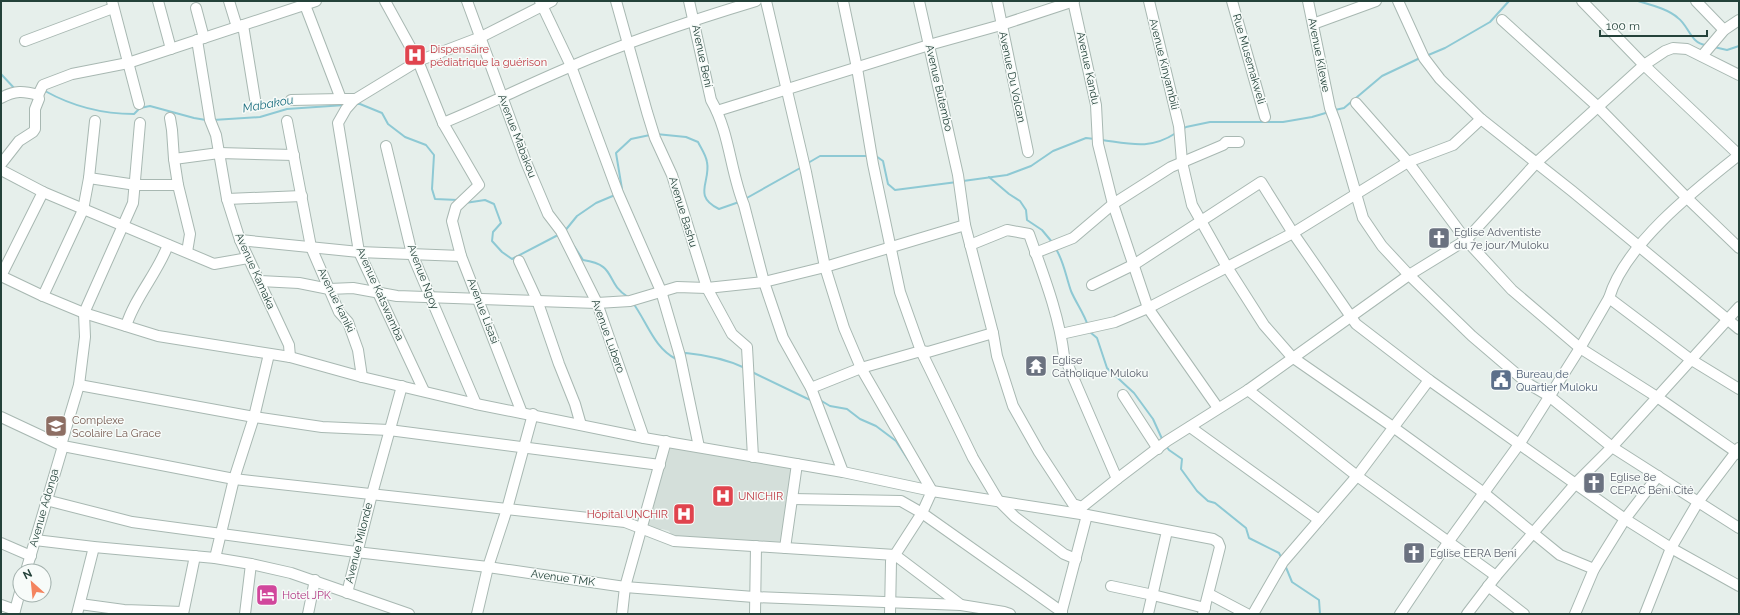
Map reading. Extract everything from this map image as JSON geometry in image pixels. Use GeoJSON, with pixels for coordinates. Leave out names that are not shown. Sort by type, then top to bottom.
{"type":"FeatureCollection","features":[{"type":"Feature","properties":{"kind":"street"},"geometry":{"type":"LineString","coordinates":[[158,1],[171,49]]}},
{"type":"Feature","properties":{"kind":"street"},"geometry":{"type":"LineString","coordinates":[[229,1],[240,26],[255,99]]}},
{"type":"Feature","properties":{"kind":"street"},"geometry":{"type":"LineString","coordinates":[[1,98],[10,93],[40,91],[72,74],[128,63],[240,26],[287,6],[306,5],[316,1]]}},
{"type":"Feature","properties":{"kind":"street"},"geometry":{"type":"LineString","coordinates":[[385,1],[418,61],[443,123],[571,66],[628,43],[694,19],[756,1]]}},
{"type":"Feature","properties":{"kind":"street","name":"Avenue Mabakou"},"geometry":{"type":"LineString","coordinates":[[467,1],[526,162],[548,214],[563,234]]}},
{"type":"Feature","properties":{"kind":"street"},"geometry":{"type":"LineString","coordinates":[[291,100],[355,100],[418,61],[481,37],[541,3],[552,1]]}},
{"type":"Feature","properties":{"kind":"street","name":"Avenue Bashu"},"geometry":{"type":"LineString","coordinates":[[616,1],[653,134],[672,175],[707,288],[732,334],[747,346],[754,457]]}},
{"type":"Feature","properties":{"kind":"street","name":"Avenue Beni"},"geometry":{"type":"LineString","coordinates":[[689,1],[711,100],[726,132],[740,195],[764,282],[783,338],[814,396],[843,472]]}},
{"type":"Feature","properties":{"kind":"street"},"geometry":{"type":"LineString","coordinates":[[766,1],[806,172],[825,267],[844,328],[861,368],[932,491]]}},
{"type":"Feature","properties":{"kind":"street"},"geometry":{"type":"LineString","coordinates":[[843,1],[857,68],[872,150],[873,164],[900,292],[921,351],[973,458],[998,500],[1015,517],[1064,554],[1076,559]]}},
{"type":"Feature","properties":{"kind":"street","name":"Avenue Butembo"},"geometry":{"type":"LineString","coordinates":[[919,1],[959,179],[965,225],[994,333],[997,356],[1013,406],[1039,452],[1073,504],[1084,512]]}},
{"type":"Feature","properties":{"kind":"street","name":"Avenue Du Volcan"},"geometry":{"type":"LineString","coordinates":[[996,1],[1028,152]]}},
{"type":"Feature","properties":{"kind":"street"},"geometry":{"type":"LineString","coordinates":[[717,111],[929,45],[1001,25],[1073,1]]}},
{"type":"Feature","properties":{"kind":"street","name":"Avenue Kandu"},"geometry":{"type":"LineString","coordinates":[[1073,1],[1096,104],[1098,140],[1113,204],[1135,264],[1148,308],[1218,408]]}},
{"type":"Feature","properties":{"kind":"street","name":"Avenue Kinyambili"},"geometry":{"type":"LineString","coordinates":[[1149,1],[1179,126],[1182,162],[1192,205],[1227,267],[1264,326],[1292,357],[1393,427],[1484,493],[1560,555],[1594,569]]}},
{"type":"Feature","properties":{"kind":"street","name":"Rue Musemakweli"},"geometry":{"type":"LineString","coordinates":[[1232,1],[1265,117]]}},
{"type":"Feature","properties":{"kind":"street","name":"Avenue Kilewe"},"geometry":{"type":"LineString","coordinates":[[1308,1],[1332,112],[1363,218],[1382,246],[1409,275],[1472,336],[1527,383],[1549,396],[1612,447],[1739,528]]}},
{"type":"Feature","properties":{"kind":"street"},"geometry":{"type":"LineString","coordinates":[[1313,24],[1376,1]]}},
{"type":"Feature","properties":{"kind":"street"},"geometry":{"type":"LineString","coordinates":[[1398,1],[1424,57],[1440,79],[1481,119],[1537,162],[1739,329]]}},
{"type":"Feature","properties":{"kind":"street"},"geometry":{"type":"LineString","coordinates":[[1400,614],[1520,443],[1580,348],[1609,298],[1611,290],[1625,264],[1686,197],[1739,155],[1644,65],[1582,1]]}},
{"type":"Feature","properties":{"kind":"street"},"geometry":{"type":"LineString","coordinates":[[1696,1],[1724,30]]}},
{"type":"Feature","properties":{"kind":"street"},"geometry":{"type":"LineString","coordinates":[[541,3],[571,66],[618,193],[661,291],[680,358],[699,447]]}},
{"type":"Feature","properties":{"kind":"street"},"geometry":{"type":"LineString","coordinates":[[25,41],[113,4],[139,104]]}},
{"type":"Feature","properties":{"kind":"street"},"geometry":{"type":"LineString","coordinates":[[306,5],[341,99]]}},
{"type":"Feature","properties":{"kind":"street","name":"Avenue Kamaka"},"geometry":{"type":"LineString","coordinates":[[196,8],[210,120],[216,135],[228,199],[240,240],[289,345],[290,357]]}},
{"type":"Feature","properties":{"kind":"street"},"geometry":{"type":"LineString","coordinates":[[1502,20],[1597,106],[1686,197],[1739,248]]}},
{"type":"Feature","properties":{"kind":"street"},"geometry":{"type":"LineString","coordinates":[[1702,56],[1724,30],[1739,20]]}},
{"type":"Feature","properties":{"kind":"street"},"geometry":{"type":"LineString","coordinates":[[792,499],[901,501],[922,513],[1062,613],[1076,559],[1084,512],[1117,478],[1162,445],[1248,390],[1292,357],[1409,275],[1466,240],[1537,162],[1644,65],[1665,51],[1673,48],[1687,49],[1739,75]]}},
{"type":"Feature","properties":{"kind":"street"},"geometry":{"type":"LineString","coordinates":[[1,164],[19,142],[35,129],[36,109],[40,91]]}},
{"type":"Feature","properties":{"kind":"street","name":"Avenue Katswamba"},"geometry":{"type":"LineString","coordinates":[[355,100],[346,109],[338,123],[360,252],[424,391]]}},
{"type":"Feature","properties":{"kind":"street"},"geometry":{"type":"LineString","coordinates":[[1356,103],[1408,162],[1466,240],[1512,290],[1580,348],[1738,451],[1698,502],[1671,548],[1645,614]]}},
{"type":"Feature","properties":{"kind":"street"},"geometry":{"type":"LineString","coordinates":[[170,118],[178,185],[190,234],[187,252]]}},
{"type":"Feature","properties":{"kind":"street"},"geometry":{"type":"LineString","coordinates":[[1061,334],[1115,322],[1148,308],[1293,233],[1408,162],[1453,145],[1481,119]]}},
{"type":"Feature","properties":{"kind":"street"},"geometry":{"type":"LineString","coordinates":[[43,296],[83,210],[89,178],[95,120]]}},
{"type":"Feature","properties":{"kind":"street","name":"Avenue kaniki"},"geometry":{"type":"LineString","coordinates":[[287,121],[311,247],[339,312],[348,322],[358,350],[362,377]]}},
{"type":"Feature","properties":{"kind":"street"},"geometry":{"type":"LineString","coordinates":[[84,313],[133,203],[136,185],[136,163],[140,123]]}},
{"type":"Feature","properties":{"kind":"street","name":"Avenue Lisasi"},"geometry":{"type":"LineString","coordinates":[[443,123],[479,185],[456,208],[452,221],[461,256],[522,413]]}},
{"type":"Feature","properties":{"kind":"street"},"geometry":{"type":"LineString","coordinates":[[1035,253],[1073,238],[1113,204],[1182,162],[1223,145],[1226,142],[1239,142]]}},
{"type":"Feature","properties":{"kind":"street","name":"Avenue Ngoy"},"geometry":{"type":"LineString","coordinates":[[386,146],[412,254],[429,297],[476,404]]}},
{"type":"Feature","properties":{"kind":"street"},"geometry":{"type":"LineString","coordinates":[[174,159],[219,153],[294,155]]}},
{"type":"Feature","properties":{"kind":"street"},"geometry":{"type":"LineString","coordinates":[[1,183],[4,172],[83,210],[214,264],[248,258]]}},
{"type":"Feature","properties":{"kind":"street"},"geometry":{"type":"LineString","coordinates":[[89,178],[136,185],[178,185]]}},
{"type":"Feature","properties":{"kind":"street"},"geometry":{"type":"LineString","coordinates":[[1092,285],[1135,264],[1261,182],[1293,233],[1356,324],[1429,380],[1520,443],[1625,519],[1671,548],[1739,586]]}},
{"type":"Feature","properties":{"kind":"street"},"geometry":{"type":"LineString","coordinates":[[43,192],[1,276],[84,313],[158,336],[290,357],[362,377],[476,404],[533,414],[644,438],[843,472],[932,491],[1084,512],[1167,531],[1212,539],[1218,542],[1220,547],[1204,611],[1153,594],[1110,586]]}},
{"type":"Feature","properties":{"kind":"street"},"geometry":{"type":"LineString","coordinates":[[228,199],[302,196]]}},
{"type":"Feature","properties":{"kind":"street"},"geometry":{"type":"LineString","coordinates":[[260,281],[299,283],[330,289],[353,288],[397,296],[597,303],[631,300],[677,287],[707,288],[764,282],[891,249],[965,225]]}},
{"type":"Feature","properties":{"kind":"street"},"geometry":{"type":"LineString","coordinates":[[970,245],[1008,230],[1029,234],[1050,294],[1061,334],[1064,356],[1117,478]]}},
{"type":"Feature","properties":{"kind":"street","name":"Avenue Lubero"},"geometry":{"type":"LineString","coordinates":[[563,234],[597,303],[644,438]]}},
{"type":"Feature","properties":{"kind":"street"},"geometry":{"type":"LineString","coordinates":[[240,240],[360,252],[461,256]]}},
{"type":"Feature","properties":{"kind":"street"},"geometry":{"type":"LineString","coordinates":[[126,326],[131,311],[168,245]]}},
{"type":"Feature","properties":{"kind":"street"},"geometry":{"type":"LineString","coordinates":[[519,261],[537,300],[559,364],[575,404],[581,425]]}},
{"type":"Feature","properties":{"kind":"street"},"geometry":{"type":"LineString","coordinates":[[1609,298],[1690,359],[1739,389]]}},
{"type":"Feature","properties":{"kind":"street"},"geometry":{"type":"LineString","coordinates":[[1467,614],[1496,576],[1576,483],[1612,447],[1690,359],[1739,307]]}},
{"type":"Feature","properties":{"kind":"street","name":"Avenue Adonga"},"geometry":{"type":"LineString","coordinates":[[29,563],[79,384],[86,337],[84,313]]}},
{"type":"Feature","properties":{"kind":"street"},"geometry":{"type":"LineString","coordinates":[[814,396],[861,368],[921,351],[928,352],[994,333]]}},
{"type":"Feature","properties":{"kind":"street"},"geometry":{"type":"LineString","coordinates":[[215,558],[234,479],[254,417],[269,354]]}},
{"type":"Feature","properties":{"kind":"street"},"geometry":{"type":"LineString","coordinates":[[1253,614],[1283,562],[1357,476],[1429,380]]}},
{"type":"Feature","properties":{"kind":"street"},"geometry":{"type":"LineString","coordinates":[[79,384],[254,417],[322,427],[389,430],[523,449],[660,465]]}},
{"type":"Feature","properties":{"kind":"street"},"geometry":{"type":"LineString","coordinates":[[372,494],[402,386]]}},
{"type":"Feature","properties":{"kind":"street"},"geometry":{"type":"LineString","coordinates":[[1248,390],[1357,476],[1450,541],[1496,576]]}},
{"type":"Feature","properties":{"kind":"street"},"geometry":{"type":"LineString","coordinates":[[1123,395],[1162,445]]}},
{"type":"Feature","properties":{"kind":"street"},"geometry":{"type":"LineString","coordinates":[[477,614],[488,567],[507,510],[533,414]]}},
{"type":"Feature","properties":{"kind":"street"},"geometry":{"type":"LineString","coordinates":[[1,417],[62,446],[234,479],[625,522],[674,541],[895,555],[961,605]]}},
{"type":"Feature","properties":{"kind":"street"},"geometry":{"type":"LineString","coordinates":[[1190,427],[1319,520]]}},
{"type":"Feature","properties":{"kind":"street"},"geometry":{"type":"LineString","coordinates":[[622,614],[625,587],[666,441]]}},
{"type":"Feature","properties":{"kind":"street"},"geometry":{"type":"LineString","coordinates":[[785,548],[797,464]]}},
{"type":"Feature","properties":{"kind":"street"},"geometry":{"type":"LineString","coordinates":[[1575,614],[1594,569],[1625,519],[1658,476]]}},
{"type":"Feature","properties":{"kind":"street"},"geometry":{"type":"LineString","coordinates":[[890,614],[891,561],[922,513],[932,491]]}},
{"type":"Feature","properties":{"kind":"street","name":"Avenue Milonde"},"geometry":{"type":"LineString","coordinates":[[347,593],[356,552],[372,494]]}},
{"type":"Feature","properties":{"kind":"street","name":"Avenue TMK"},"geometry":{"type":"LineString","coordinates":[[46,500],[132,522],[221,535],[488,567],[625,587],[754,597],[961,605],[1010,614]]}},
{"type":"Feature","properties":{"kind":"street"},"geometry":{"type":"LineString","coordinates":[[1148,614],[1167,531]]}},
{"type":"Feature","properties":{"kind":"street"},"geometry":{"type":"LineString","coordinates":[[35,540],[215,558],[250,564],[315,580],[347,593],[409,614]]}},
{"type":"Feature","properties":{"kind":"street"},"geometry":{"type":"LineString","coordinates":[[1,543],[31,556]]}},
{"type":"Feature","properties":{"kind":"street"},"geometry":{"type":"LineString","coordinates":[[755,614],[754,597],[756,546]]}},
{"type":"Feature","properties":{"kind":"street"},"geometry":{"type":"LineString","coordinates":[[77,614],[94,547]]}},
{"type":"Feature","properties":{"kind":"street"},"geometry":{"type":"LineString","coordinates":[[80,604],[124,612],[183,613],[195,556]]}},
{"type":"Feature","properties":{"kind":"street"},"geometry":{"type":"LineString","coordinates":[[244,614],[250,564]]}},
{"type":"Feature","properties":{"kind":"street"},"geometry":{"type":"LineString","coordinates":[[308,614],[315,580]]}},
{"type":"Feature","properties":{"kind":"street"},"geometry":{"type":"LineString","coordinates":[[1488,586],[1524,614]]}},
{"type":"Feature","properties":{"kind":"street"},"geometry":{"type":"LineString","coordinates":[[1209,594],[1247,614]]}},
{"type":"Feature","properties":{"kind":"street"},"geometry":{"type":"LineString","coordinates":[[1,605],[14,612]]}},
{"type":"Feature","properties":{"kind":"shaded area","name":"UNICHIR"},"geometry":{"type":"Polygon","coordinates":[[[671,444],[795,466],[784,542],[673,537],[669,531],[662,529],[657,532],[647,527],[671,444]]]}},
{"type":"Feature","properties":{"kind":"waterway"},"geometry":{"type":"LineString","coordinates":[[1426,56],[1445,48],[1490,22],[1509,1]]}},
{"type":"Feature","properties":{"kind":"waterway"},"geometry":{"type":"LineString","coordinates":[[1638,1],[1674,15],[1682,21],[1696,41],[1706,45]]}},
{"type":"Feature","properties":{"kind":"waterway"},"geometry":{"type":"LineString","coordinates":[[1714,47],[1727,50],[1739,46]]}},
{"type":"Feature","properties":{"kind":"waterway"},"geometry":{"type":"LineString","coordinates":[[1335,110],[1344,108],[1382,76],[1420,58]]}},
{"type":"Feature","properties":{"kind":"waterway","name":"Mabakou"},"geometry":{"type":"LineString","coordinates":[[1,74],[15,89]]}},
{"type":"Feature","properties":{"kind":"waterway","name":"Mabakou"},"geometry":{"type":"LineString","coordinates":[[45,91],[77,105],[110,113],[134,114],[140,108],[150,106],[206,120]]}},
{"type":"Feature","properties":{"kind":"waterway","name":"Mabakou"},"geometry":{"type":"LineString","coordinates":[[355,104],[360,104],[382,113],[388,124],[405,137],[426,145],[434,155],[432,189],[435,199],[458,200]]}},
{"type":"Feature","properties":{"kind":"waterway","name":"Mabakou"},"geometry":{"type":"LineString","coordinates":[[213,120],[260,117],[287,109],[345,105]]}},
{"type":"Feature","properties":{"kind":"waterway"},"geometry":{"type":"LineString","coordinates":[[1183,129],[1210,122],[1283,122],[1312,117],[1329,112]]}},
{"type":"Feature","properties":{"kind":"waterway"},"geometry":{"type":"LineString","coordinates":[[1102,140],[1131,144],[1149,144],[1158,142],[1176,133]]}},
{"type":"Feature","properties":{"kind":"waterway"},"geometry":{"type":"LineString","coordinates":[[656,134],[686,137],[698,142],[705,154],[708,169],[704,188],[706,199],[719,209],[739,202]]}},
{"type":"Feature","properties":{"kind":"waterway"},"geometry":{"type":"LineString","coordinates":[[621,190],[616,153],[631,139],[650,135]]}},
{"type":"Feature","properties":{"kind":"waterway"},"geometry":{"type":"LineString","coordinates":[[963,181],[1007,175],[1031,166],[1053,151],[1086,138],[1095,139]]}},
{"type":"Feature","properties":{"kind":"waterway"},"geometry":{"type":"LineString","coordinates":[[808,163],[820,156],[869,156]]}},
{"type":"Feature","properties":{"kind":"waterway"},"geometry":{"type":"LineString","coordinates":[[876,156],[883,161],[888,184],[895,190],[957,182]]}},
{"type":"Feature","properties":{"kind":"waterway"},"geometry":{"type":"LineString","coordinates":[[745,199],[802,167]]}},
{"type":"Feature","properties":{"kind":"waterway"},"geometry":{"type":"LineString","coordinates":[[989,177],[1020,201],[1026,210],[1027,220],[1042,230],[1052,242]]}},
{"type":"Feature","properties":{"kind":"waterway"},"geometry":{"type":"LineString","coordinates":[[564,232],[577,216],[596,203],[615,195]]}},
{"type":"Feature","properties":{"kind":"waterway"},"geometry":{"type":"LineString","coordinates":[[465,203],[485,200],[494,204],[501,223],[493,232],[492,241],[502,252],[512,259],[558,235]]}},
{"type":"Feature","properties":{"kind":"waterway"},"geometry":{"type":"LineString","coordinates":[[574,246],[583,260],[594,262],[606,270],[616,286],[628,297]]}},
{"type":"Feature","properties":{"kind":"waterway"},"geometry":{"type":"LineString","coordinates":[[1056,249],[1063,264],[1071,291],[1088,326]]}},
{"type":"Feature","properties":{"kind":"waterway"},"geometry":{"type":"LineString","coordinates":[[633,303],[656,341],[668,354],[676,359]]}},
{"type":"Feature","properties":{"kind":"waterway"},"geometry":{"type":"LineString","coordinates":[[1090,332],[1097,338],[1107,368],[1134,393],[1153,419],[1163,441]]}},
{"type":"Feature","properties":{"kind":"waterway"},"geometry":{"type":"LineString","coordinates":[[684,354],[686,353],[716,358],[745,368]]}},
{"type":"Feature","properties":{"kind":"waterway"},"geometry":{"type":"LineString","coordinates":[[752,372],[811,400]]}},
{"type":"Feature","properties":{"kind":"waterway"},"geometry":{"type":"LineString","coordinates":[[820,400],[830,406],[847,409],[860,419],[876,426],[896,441],[909,461]]}},
{"type":"Feature","properties":{"kind":"waterway"},"geometry":{"type":"LineString","coordinates":[[1166,446],[1169,450],[1182,459],[1181,469],[1197,491],[1208,501],[1215,503],[1246,528],[1249,538],[1279,553],[1282,559]]}},
{"type":"Feature","properties":{"kind":"waterway"},"geometry":{"type":"LineString","coordinates":[[1285,565],[1292,582],[1319,600],[1320,614]]}},
{"type":"Feature","properties":{"kind":"place","name":"Dispensaire pédiatrique la guérison"},"geometry":{"type":"Point","coordinates":[415,55]}},
{"type":"Feature","properties":{"kind":"place","name":"Eglise Adventiste du 7e jour/Muloku"},"geometry":{"type":"Point","coordinates":[1439,238]}},
{"type":"Feature","properties":{"kind":"place","name":"Eglise Catholique Muloku"},"geometry":{"type":"Point","coordinates":[1036,366]}},
{"type":"Feature","properties":{"kind":"place","name":"Bureau de Quartier Muloku"},"geometry":{"type":"Point","coordinates":[1501,380]}},
{"type":"Feature","properties":{"kind":"place","name":"Complexe Scolaire La Grace"},"geometry":{"type":"Point","coordinates":[56,426]}},
{"type":"Feature","properties":{"kind":"place","name":"Eglise 8e CEPAC Beni Cité"},"geometry":{"type":"Point","coordinates":[1594,483]}},
{"type":"Feature","properties":{"kind":"place","name":"UNICHIR"},"geometry":{"type":"Point","coordinates":[723,496]}},
{"type":"Feature","properties":{"kind":"place","name":"Hôpital UNCHIR"},"geometry":{"type":"Point","coordinates":[684,514]}},
{"type":"Feature","properties":{"kind":"place","name":"Eglise EERA Beni"},"geometry":{"type":"Point","coordinates":[1414,553]}},
{"type":"Feature","properties":{"kind":"place","name":"Hotel JPK"},"geometry":{"type":"Point","coordinates":[267,595]}}]}
